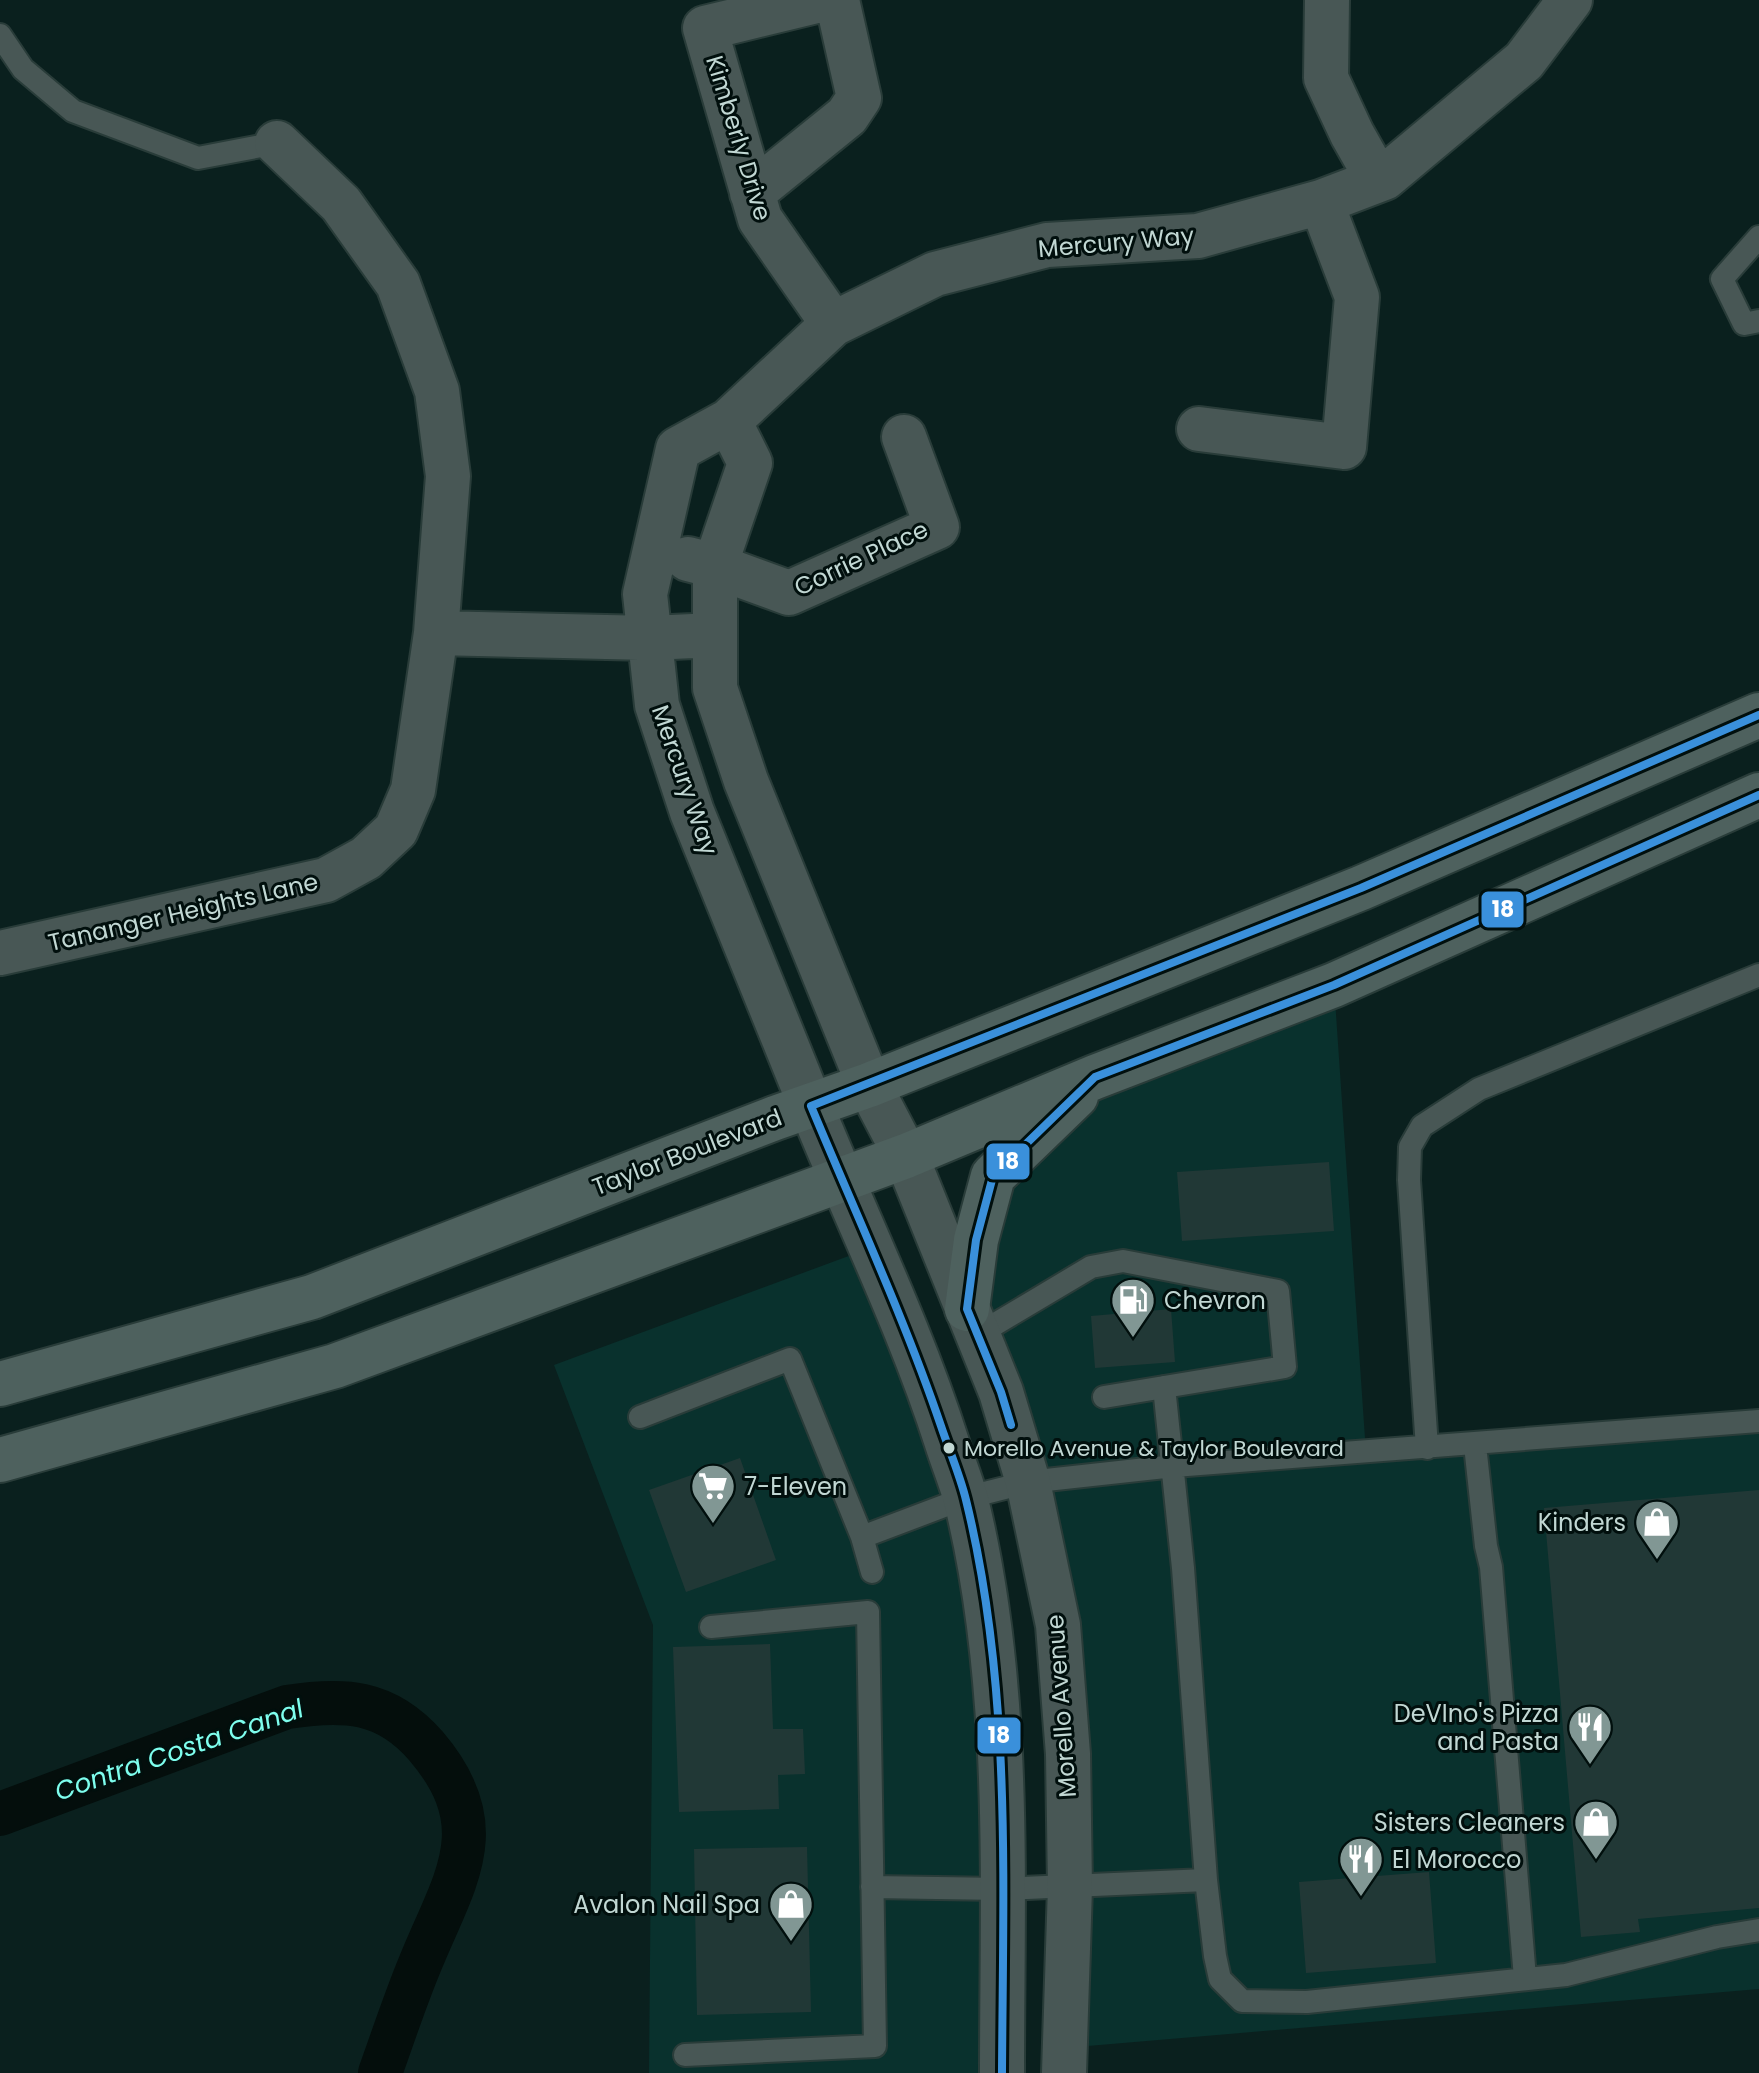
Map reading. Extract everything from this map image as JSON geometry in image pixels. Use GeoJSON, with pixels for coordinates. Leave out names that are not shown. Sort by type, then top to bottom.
{"type":"FeatureCollection","features":[{"type":"Feature","properties":{"kind":"main road","name":"Taylor Boulevard"},"geometry":{"type":"LineString","coordinates":[[0,1384],[312,1297],[869,1085],[1361,888],[1759,715]]}},
{"type":"Feature","properties":{"kind":"main road"},"geometry":{"type":"LineString","coordinates":[[0,1460],[335,1366],[906,1156],[1095,1077],[1334,985],[1759,795]]}},
{"type":"Feature","properties":{"kind":"main road"},"geometry":{"type":"LineString","coordinates":[[972,1322],[976,1240],[993,1176],[1095,1077]]}},
{"type":"Feature","properties":{"kind":"street","name":"Kimberly Drive"},"geometry":{"type":"LineString","coordinates":[[820,0],[705,28],[760,219],[833,324]]}},
{"type":"Feature","properties":{"kind":"street"},"geometry":{"type":"LineString","coordinates":[[752,193],[847,116],[859,98],[837,0]]}},
{"type":"Feature","properties":{"kind":"street"},"geometry":{"type":"LineString","coordinates":[[1327,0],[1326,78],[1378,180]]}},
{"type":"Feature","properties":{"kind":"street","name":"Mercury Way"},"geometry":{"type":"LineString","coordinates":[[811,1106],[692,812],[657,705],[645,594],[678,449],[729,421],[833,324],[935,274],[1047,245],[1198,236],[1321,202],[1384,178],[1524,61],[1570,0]]}},
{"type":"Feature","properties":{"kind":"street","name":"Tananger Heights Lane"},"geometry":{"type":"LineString","coordinates":[[0,953],[326,880],[366,858],[396,830],[413,790],[436,633],[448,476],[437,391],[398,284],[341,204],[277,143]]}},
{"type":"Feature","properties":{"kind":"street"},"geometry":{"type":"LineString","coordinates":[[1199,429],[1344,447],[1357,297],[1321,202]]}},
{"type":"Feature","properties":{"kind":"street"},"geometry":{"type":"LineString","coordinates":[[729,421],[750,463],[715,566],[715,688],[746,781],[869,1085]]}},
{"type":"Feature","properties":{"kind":"street","name":"Corrie Place"},"geometry":{"type":"LineString","coordinates":[[655,550],[715,566],[789,593],[937,527],[904,437]]}},
{"type":"Feature","properties":{"kind":"street"},"geometry":{"type":"LineString","coordinates":[[436,633],[650,638],[715,635]]}},
{"type":"Feature","properties":{"kind":"street","name":"Morello Avenue"},"geometry":{"type":"LineString","coordinates":[[869,1085],[906,1156],[1001,1392],[1028,1482],[1058,1625],[1068,1754],[1070,1887],[1064,2073]]}},
{"type":"Feature","properties":{"kind":"street"},"geometry":{"type":"LineString","coordinates":[[811,1106],[928,1382],[965,1498],[986,1597],[999,1713],[1002,2073]]}},
{"type":"Feature","properties":{"kind":"lane"},"geometry":{"type":"LineString","coordinates":[[0,35],[23,69],[73,111],[198,158],[277,143]]}},
{"type":"Feature","properties":{"kind":"lane"},"geometry":{"type":"LineString","coordinates":[[1759,237],[1722,279],[1744,324],[1759,321]]}},
{"type":"Feature","properties":{"kind":"lane"},"geometry":{"type":"LineString","coordinates":[[1427,1448],[1409,1180],[1410,1147],[1422,1126],[1479,1089],[1759,975]]}},
{"type":"Feature","properties":{"kind":"lane"},"geometry":{"type":"LineString","coordinates":[[972,1322],[1091,1267],[1123,1261],[1278,1291],[1285,1367],[1104,1397]]}},
{"type":"Feature","properties":{"kind":"lane"},"geometry":{"type":"LineString","coordinates":[[640,1417],[790,1359],[862,1537],[872,1572]]}},
{"type":"Feature","properties":{"kind":"lane"},"geometry":{"type":"LineString","coordinates":[[1164,1387],[1174,1466],[1206,1880],[1220,1979],[1242,2001],[1307,2002],[1566,1975],[1717,1937],[1759,1930]]}},
{"type":"Feature","properties":{"kind":"lane"},"geometry":{"type":"LineString","coordinates":[[862,1537],[965,1498],[1028,1482],[1174,1466],[1759,1421]]}},
{"type":"Feature","properties":{"kind":"lane"},"geometry":{"type":"LineString","coordinates":[[1475,1445],[1497,1626],[1525,1978]]}},
{"type":"Feature","properties":{"kind":"lane"},"geometry":{"type":"LineString","coordinates":[[685,2055],[875,2046],[868,1612],[711,1627]]}},
{"type":"Feature","properties":{"kind":"lane"},"geometry":{"type":"LineString","coordinates":[[872,1887],[1002,1889],[1206,1880]]}},
{"type":"Feature","properties":{"kind":"shaded area"},"geometry":{"type":"Polygon","coordinates":[[[1334,985],[1366,1453],[1759,1421],[1759,1989],[1064,2048],[1068,1754],[1000,1392],[976,1240],[993,1176],[1095,1077],[1334,985]]]}},
{"type":"Feature","properties":{"kind":"shaded area"},"geometry":{"type":"Polygon","coordinates":[[[873,1247],[965,1498],[1002,2073],[649,2073],[653,1625],[554,1365],[873,1247]]]}},
{"type":"Feature","properties":{"kind":"building"},"geometry":{"type":"Polygon","coordinates":[[[1329,1162],[1334,1231],[1182,1241],[1177,1172],[1329,1162]]]}},
{"type":"Feature","properties":{"kind":"building","name":"Chevron"},"geometry":{"type":"Polygon","coordinates":[[[1171,1309],[1175,1362],[1095,1368],[1091,1316],[1171,1309]]]}},
{"type":"Feature","properties":{"kind":"building","name":"7-Eleven"},"geometry":{"type":"Polygon","coordinates":[[[740,1458],[776,1560],[686,1592],[649,1490],[740,1458]]]}},
{"type":"Feature","properties":{"kind":"building"},"geometry":{"type":"Polygon","coordinates":[[[1759,1490],[1759,1908],[1638,1919],[1640,1932],[1581,1937],[1544,1508],[1759,1490]]]}},
{"type":"Feature","properties":{"kind":"building"},"geometry":{"type":"Polygon","coordinates":[[[770,1644],[773,1729],[803,1729],[805,1774],[778,1775],[779,1809],[679,1812],[673,1647],[770,1644]]]}},
{"type":"Feature","properties":{"kind":"building"},"geometry":{"type":"Polygon","coordinates":[[[807,1847],[811,2012],[697,2015],[694,1849],[807,1847]]]}},
{"type":"Feature","properties":{"kind":"building"},"geometry":{"type":"Polygon","coordinates":[[[1429,1872],[1436,1963],[1306,1973],[1299,1882],[1429,1872]]]}},
{"type":"Feature","properties":{"kind":"waterway","name":"Contra Costa Canal"},"geometry":{"type":"LineString","coordinates":[[0,1814],[287,1707],[345,1703],[379,1711],[395,1719],[426,1746],[447,1775],[459,1803],[464,1829],[455,1880],[380,2073]]}},
{"type":"Feature","properties":{"kind":"transit line","name":"18"},"geometry":{"type":"LineString","coordinates":[[1002,2073],[1002,1785],[998,1713],[981,1570],[964,1491],[927,1385],[811,1106],[1361,888],[1759,715]]}},
{"type":"Feature","properties":{"kind":"transit line","name":"18"},"geometry":{"type":"LineString","coordinates":[[1011,1425],[967,1309],[976,1240],[993,1176],[1095,1077],[1334,985],[1759,795]]}},
{"type":"Feature","properties":{"kind":"place","name":"Chevron"},"geometry":{"type":"Point","coordinates":[1133,1339]}},
{"type":"Feature","properties":{"kind":"place","name":"Morello Avenue & Taylor Boulevard"},"geometry":{"type":"Point","coordinates":[949,1448]}},
{"type":"Feature","properties":{"kind":"place","name":"7-Eleven"},"geometry":{"type":"Point","coordinates":[713,1525]}},
{"type":"Feature","properties":{"kind":"place","name":"Kinders"},"geometry":{"type":"Point","coordinates":[1657,1561]}},
{"type":"Feature","properties":{"kind":"place","name":"DeVIno's Pizza and Pasta"},"geometry":{"type":"Point","coordinates":[1590,1766]}},
{"type":"Feature","properties":{"kind":"place","name":"Sisters Cleaners"},"geometry":{"type":"Point","coordinates":[1596,1861]}},
{"type":"Feature","properties":{"kind":"place","name":"El Morocco"},"geometry":{"type":"Point","coordinates":[1361,1898]}},
{"type":"Feature","properties":{"kind":"place","name":"Avalon Nail Spa"},"geometry":{"type":"Point","coordinates":[791,1943]}}]}
